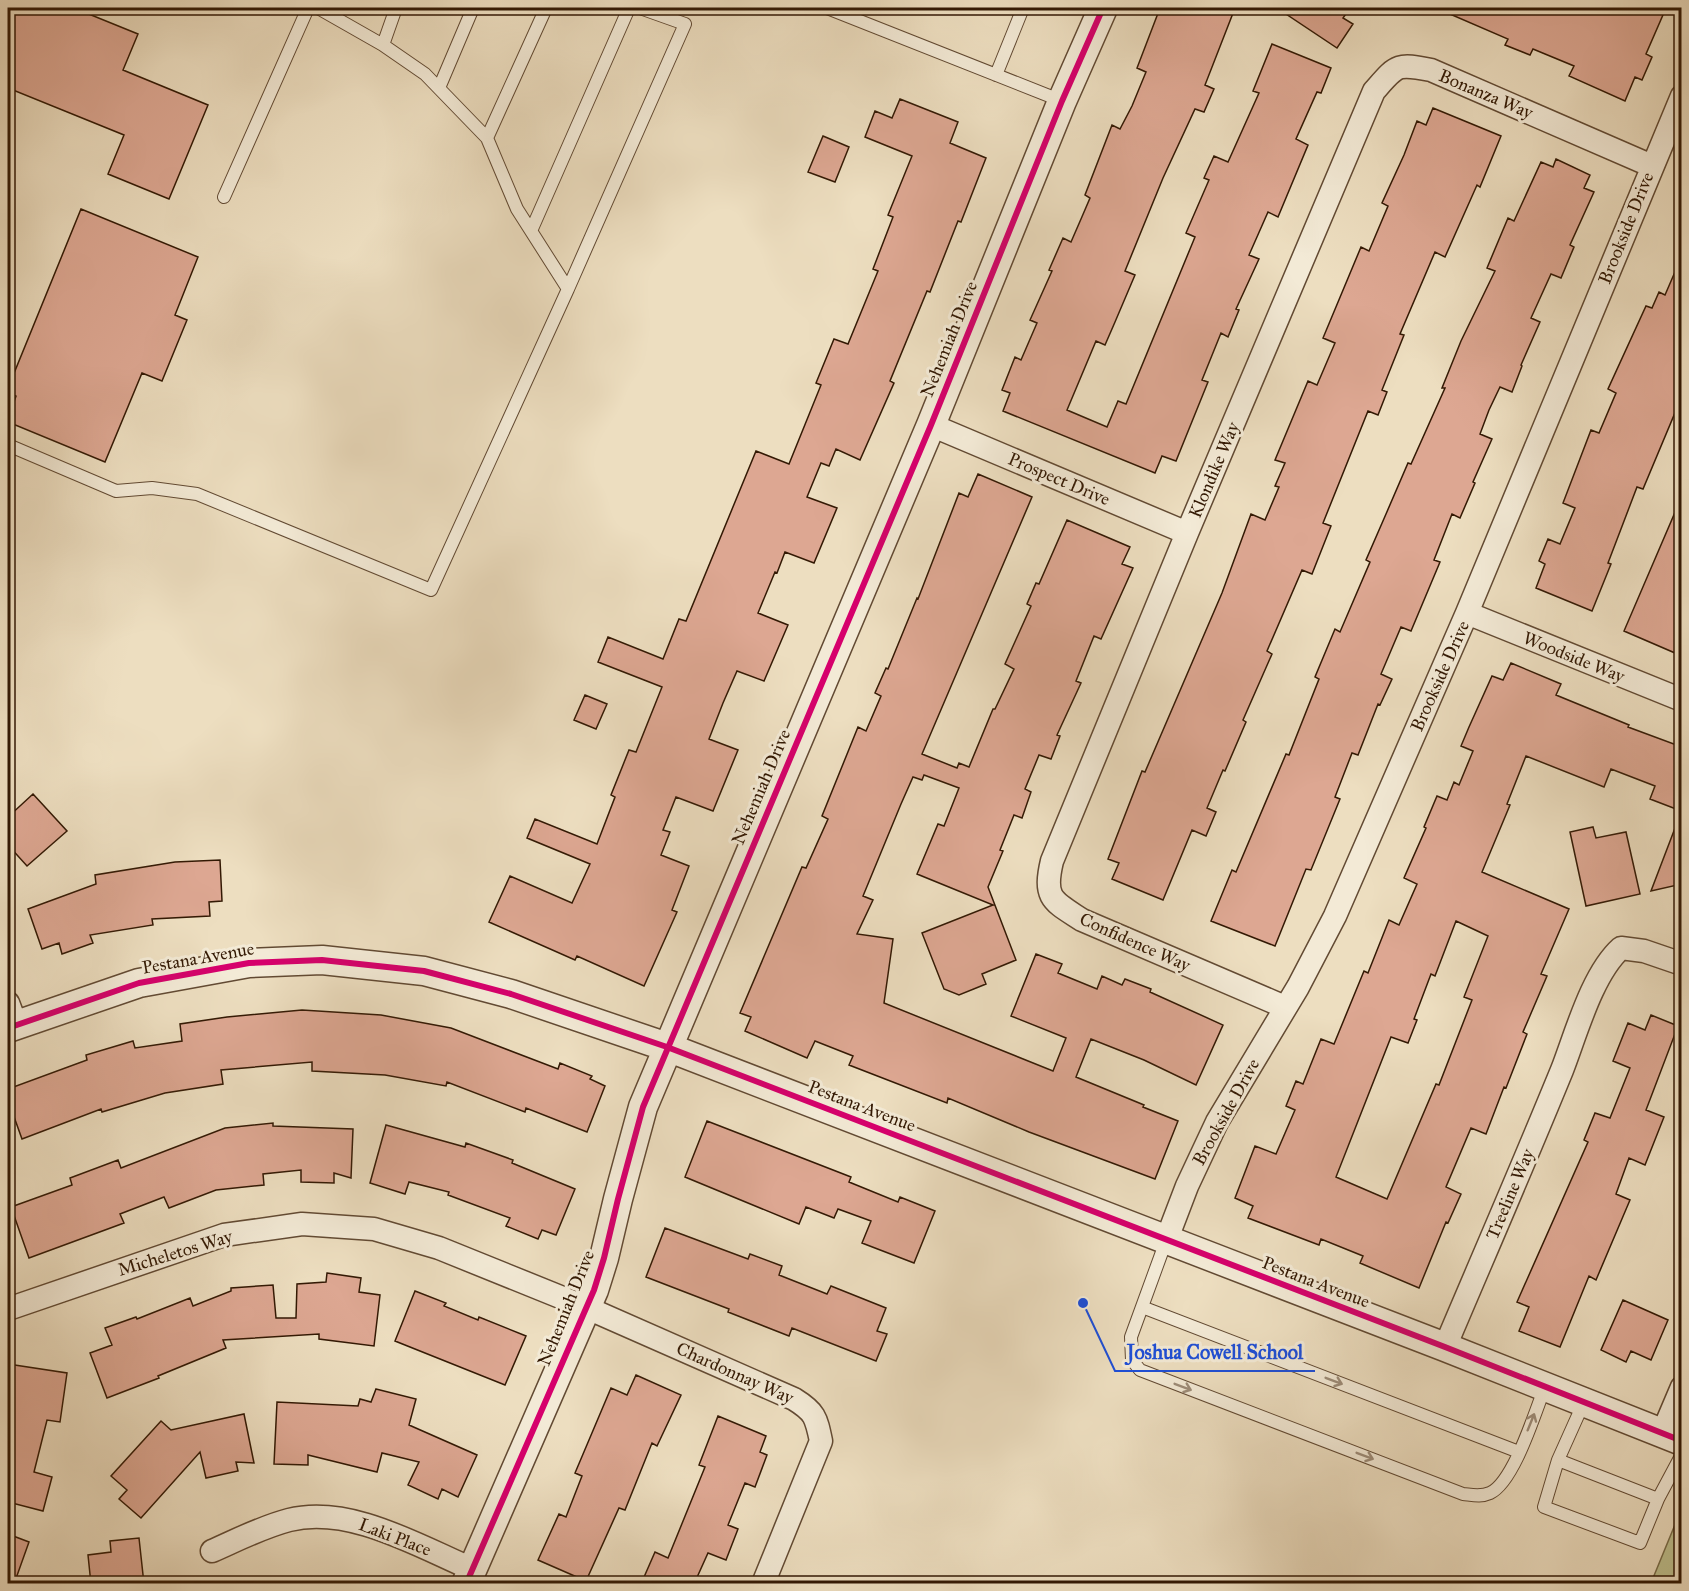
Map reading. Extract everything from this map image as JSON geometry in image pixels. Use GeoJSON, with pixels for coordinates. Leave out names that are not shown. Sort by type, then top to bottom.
{"type":"FeatureCollection","features":[{"type":"Feature","properties":{"kind":"street","name":"Nehemiah Drive"},"geometry":{"type":"LineString","coordinates":[[469,1576],[594,1290],[643,1107],[931,425],[1062,101],[1103,8]]}},
{"type":"Feature","properties":{"kind":"street","name":"Bonanza Way"},"geometry":{"type":"LineString","coordinates":[[1353,141],[1374,91],[1393,69],[1407,66],[1431,70],[1652,166]]}},
{"type":"Feature","properties":{"kind":"street","name":"Brookside Drive"},"geometry":{"type":"LineString","coordinates":[[1166,1241],[1187,1185],[1217,1122],[1285,1007],[1335,916],[1467,612],[1682,96]]}},
{"type":"Feature","properties":{"kind":"street","name":"Klondike Way"},"geometry":{"type":"LineString","coordinates":[[1078,799],[1187,533],[1353,141]]}},
{"type":"Feature","properties":{"kind":"street","name":"Prospect Drive"},"geometry":{"type":"LineString","coordinates":[[931,425],[1187,533]]}},
{"type":"Feature","properties":{"kind":"street","name":"Woodside Way"},"geometry":{"type":"LineString","coordinates":[[1467,612],[1682,700]]}},
{"type":"Feature","properties":{"kind":"street","name":"Confidence Way"},"geometry":{"type":"LineString","coordinates":[[1078,799],[1048,876],[1049,891],[1054,901],[1082,920],[1285,1007]]}},
{"type":"Feature","properties":{"kind":"street","name":"Treeline Way"},"geometry":{"type":"LineString","coordinates":[[1445,1347],[1590,998],[1610,958],[1621,948],[1644,951],[1682,964]]}},
{"type":"Feature","properties":{"kind":"street","name":"Pestana Avenue"},"geometry":{"type":"LineString","coordinates":[[10,1018],[139,983],[249,963],[322,960],[424,971],[511,994],[668,1047],[1672,1437]]}},
{"type":"Feature","properties":{"kind":"street","name":"Micheletos Way"},"geometry":{"type":"LineString","coordinates":[[8,1309],[224,1235],[302,1224],[374,1229],[439,1248],[585,1307]]}},
{"type":"Feature","properties":{"kind":"street","name":"Chardonnay Way"},"geometry":{"type":"LineString","coordinates":[[585,1307],[794,1399],[809,1408],[816,1418],[821,1441],[763,1584]]}},
{"type":"Feature","properties":{"kind":"street"},"geometry":{"type":"LineString","coordinates":[[1672,1437],[1682,1387]]}},
{"type":"Feature","properties":{"kind":"street","name":"Laki Place"},"geometry":{"type":"LineString","coordinates":[[212,1551],[263,1528],[291,1520],[327,1517],[363,1522],[469,1576]]}},
{"type":"Feature","properties":{"kind":"lane"},"geometry":{"type":"LineString","coordinates":[[224,197],[308,8]]}},
{"type":"Feature","properties":{"kind":"lane"},"geometry":{"type":"LineString","coordinates":[[318,8],[383,45],[425,74],[487,138],[517,209],[568,289]]}},
{"type":"Feature","properties":{"kind":"lane"},"geometry":{"type":"LineString","coordinates":[[383,45],[396,8]]}},
{"type":"Feature","properties":{"kind":"lane"},"geometry":{"type":"LineString","coordinates":[[439,88],[473,8]]}},
{"type":"Feature","properties":{"kind":"lane"},"geometry":{"type":"LineString","coordinates":[[487,138],[546,8]]}},
{"type":"Feature","properties":{"kind":"lane"},"geometry":{"type":"LineString","coordinates":[[531,231],[629,8]]}},
{"type":"Feature","properties":{"kind":"lane"},"geometry":{"type":"LineString","coordinates":[[8,444],[116,491],[152,488],[197,494],[431,590],[685,24],[640,8]]}},
{"type":"Feature","properties":{"kind":"lane"},"geometry":{"type":"LineString","coordinates":[[826,8],[1062,101]]}},
{"type":"Feature","properties":{"kind":"lane"},"geometry":{"type":"LineString","coordinates":[[996,75],[1023,8]]}},
{"type":"Feature","properties":{"kind":"lane"},"geometry":{"type":"LineString","coordinates":[[1166,1241],[1131,1337],[1132,1360],[1140,1370],[1162,1379],[1463,1494],[1480,1496],[1492,1492],[1504,1482],[1519,1452],[1545,1387]]}},
{"type":"Feature","properties":{"kind":"lane"},"geometry":{"type":"LineString","coordinates":[[1142,1307],[1519,1452]]}},
{"type":"Feature","properties":{"kind":"lane"},"geometry":{"type":"LineString","coordinates":[[1584,1402],[1558,1460],[1544,1507],[1640,1543],[1658,1499],[1682,1454]]}},
{"type":"Feature","properties":{"kind":"lane"},"geometry":{"type":"LineString","coordinates":[[1558,1460],[1658,1499]]}},
{"type":"Feature","properties":{"kind":"green space"},"geometry":{"type":"Polygon","coordinates":[[[1681,1510],[1681,1583],[1651,1583],[1681,1510]]]}},
{"type":"Feature","properties":{"kind":"building"},"geometry":{"type":"Polygon","coordinates":[[[8,8],[74,8],[138,34],[123,70],[208,105],[169,199],[108,174],[124,135],[8,88],[8,8]]]}},
{"type":"Feature","properties":{"kind":"building"},"geometry":{"type":"Polygon","coordinates":[[[1160,8],[1235,8],[1205,85],[1214,89],[1204,112],[1195,109],[1163,178],[1125,271],[1135,275],[1105,345],[1096,341],[1067,410],[1107,427],[1118,401],[1126,404],[1195,237],[1186,233],[1209,180],[1204,178],[1214,156],[1228,162],[1259,93],[1253,91],[1272,44],[1331,68],[1321,93],[1317,92],[1296,139],[1308,145],[1278,217],[1268,212],[1249,255],[1259,259],[1236,309],[1239,310],[1228,337],[1221,333],[1202,380],[1208,382],[1176,461],[1162,456],[1155,473],[1003,411],[1010,393],[1002,390],[1015,357],[1021,360],[1037,323],[1030,320],[1052,271],[1049,270],[1063,238],[1071,242],[1090,198],[1085,195],[1112,125],[1120,129],[1132,106],[1146,72],[1137,68],[1160,8]]]}},
{"type":"Feature","properties":{"kind":"building"},"geometry":{"type":"Polygon","coordinates":[[[1277,8],[1350,8],[1343,18],[1353,24],[1337,48],[1277,8]]]}},
{"type":"Feature","properties":{"kind":"building"},"geometry":{"type":"Polygon","coordinates":[[[1436,8],[1666,8],[1646,54],[1652,57],[1642,80],[1635,77],[1625,101],[1569,76],[1574,66],[1533,49],[1530,55],[1505,45],[1508,39],[1436,8]]]}},
{"type":"Feature","properties":{"kind":"building"},"geometry":{"type":"Polygon","coordinates":[[[900,99],[958,122],[950,143],[986,158],[930,292],[927,291],[890,381],[894,383],[860,460],[836,449],[829,466],[821,463],[807,497],[837,508],[814,563],[785,552],[777,573],[775,572],[758,613],[788,625],[764,681],[737,671],[723,703],[709,739],[738,750],[713,811],[676,797],[663,830],[670,832],[661,855],[689,866],[672,910],[677,912],[644,986],[577,956],[575,960],[489,922],[510,876],[572,903],[590,864],[527,838],[535,819],[597,844],[615,797],[611,795],[629,750],[636,752],[662,687],[598,662],[608,637],[663,659],[679,619],[686,621],[756,451],[789,464],[821,385],[816,383],[834,339],[848,344],[878,271],[873,269],[893,217],[888,215],[912,156],[865,137],[875,111],[892,118],[900,99]]]}},
{"type":"Feature","properties":{"kind":"building"},"geometry":{"type":"Polygon","coordinates":[[[1433,108],[1501,136],[1480,187],[1477,185],[1445,257],[1435,252],[1400,334],[1404,335],[1382,390],[1387,392],[1378,415],[1368,411],[1323,523],[1331,526],[1312,574],[1302,570],[1267,651],[1272,654],[1243,720],[1246,722],[1207,808],[1216,812],[1206,836],[1192,830],[1163,900],[1112,879],[1119,863],[1108,859],[1142,771],[1145,772],[1222,593],[1251,514],[1265,520],[1279,487],[1275,486],[1285,463],[1275,460],[1308,381],[1317,385],[1335,343],[1323,338],[1361,247],[1369,251],[1388,206],[1382,203],[1417,121],[1426,125],[1433,108]]]}},
{"type":"Feature","properties":{"kind":"building"},"geometry":{"type":"Polygon","coordinates":[[[823,136],[849,147],[835,182],[808,172],[823,136]]]}},
{"type":"Feature","properties":{"kind":"building"},"geometry":{"type":"Polygon","coordinates":[[[1556,159],[1590,175],[1584,188],[1594,192],[1570,245],[1574,247],[1561,278],[1551,274],[1531,318],[1540,322],[1512,392],[1500,387],[1489,410],[1480,434],[1492,439],[1473,482],[1475,483],[1460,518],[1452,514],[1434,560],[1440,562],[1411,631],[1401,627],[1381,674],[1392,679],[1380,705],[1378,704],[1358,755],[1352,753],[1335,797],[1340,799],[1311,870],[1306,869],[1275,946],[1211,921],[1232,870],[1236,872],[1286,754],[1289,755],[1319,679],[1315,677],[1335,629],[1340,632],[1370,562],[1366,560],[1408,463],[1411,464],[1445,388],[1442,388],[1461,341],[1495,271],[1487,268],[1508,218],[1514,221],[1541,162],[1553,167],[1556,159]]]}},
{"type":"Feature","properties":{"kind":"building"},"geometry":{"type":"Polygon","coordinates":[[[81,209],[198,257],[175,315],[187,320],[162,381],[142,373],[105,462],[8,422],[16,396],[8,392],[8,388],[81,209]]]}},
{"type":"Feature","properties":{"kind":"building"},"geometry":{"type":"Polygon","coordinates":[[[1681,258],[1682,396],[1643,489],[1637,487],[1608,563],[1611,564],[1592,611],[1536,588],[1545,564],[1539,561],[1548,539],[1560,544],[1575,508],[1563,503],[1591,430],[1599,433],[1616,393],[1608,389],[1646,306],[1652,308],[1659,292],[1665,295],[1681,258]]]}},
{"type":"Feature","properties":{"kind":"building"},"geometry":{"type":"Polygon","coordinates":[[[978,474],[1032,497],[922,754],[957,768],[959,763],[969,767],[993,709],[1014,669],[1005,664],[1031,606],[1027,604],[1036,583],[1039,584],[1067,520],[1130,547],[1122,564],[1133,568],[1101,639],[1094,636],[1076,681],[1081,683],[1057,735],[1060,736],[1051,759],[1039,755],[1025,789],[1031,792],[1022,818],[1014,815],[1000,850],[1003,851],[988,887],[1016,960],[982,974],[986,984],[959,995],[944,989],[922,933],[993,905],[917,874],[938,824],[944,826],[959,788],[924,775],[922,780],[913,777],[901,804],[863,896],[873,900],[857,934],[893,939],[884,1003],[1053,1071],[1066,1038],[1011,1016],[1036,954],[1062,964],[1058,973],[1097,989],[1102,976],[1122,985],[1125,979],[1151,989],[1150,992],[1223,1025],[1196,1085],[1144,1060],[1091,1039],[1076,1077],[1178,1121],[1155,1179],[1029,1132],[948,1098],[947,1103],[849,1065],[853,1056],[815,1041],[807,1058],[745,1031],[751,1017],[740,1013],[802,867],[806,868],[828,819],[822,816],[858,727],[866,731],[881,696],[875,693],[886,668],[888,669],[918,599],[959,493],[968,497],[978,474]]]}},
{"type":"Feature","properties":{"kind":"building"},"geometry":{"type":"Polygon","coordinates":[[[1682,496],[1682,656],[1624,631],[1682,496]]]}},
{"type":"Feature","properties":{"kind":"building"},"geometry":{"type":"Polygon","coordinates":[[[1511,663],[1561,684],[1556,695],[1629,725],[1628,727],[1682,747],[1682,793],[1676,809],[1650,799],[1655,786],[1611,769],[1604,787],[1526,756],[1507,804],[1510,805],[1482,872],[1569,909],[1541,974],[1547,976],[1523,1032],[1527,1034],[1486,1134],[1471,1128],[1446,1187],[1461,1194],[1448,1223],[1446,1222],[1419,1288],[1360,1263],[1363,1256],[1321,1239],[1319,1245],[1248,1218],[1253,1206],[1235,1198],[1255,1146],[1276,1154],[1295,1110],[1286,1106],[1296,1081],[1303,1084],[1321,1039],[1334,1044],[1364,971],[1368,973],[1389,920],[1399,925],[1417,884],[1404,878],[1437,796],[1447,800],[1454,782],[1459,785],[1473,751],[1461,746],[1492,676],[1503,680],[1511,663]],[[1456,921],[1435,976],[1431,974],[1414,1019],[1417,1020],[1408,1043],[1391,1037],[1336,1177],[1387,1199],[1436,1084],[1439,1085],[1472,1000],[1464,997],[1488,936],[1456,921]]]}},
{"type":"Feature","properties":{"kind":"building"},"geometry":{"type":"Polygon","coordinates":[[[585,695],[607,704],[596,729],[574,720],[585,695]]]}},
{"type":"Feature","properties":{"kind":"building"},"geometry":{"type":"Polygon","coordinates":[[[33,794],[67,831],[27,866],[8,845],[8,817],[33,794]]]}},
{"type":"Feature","properties":{"kind":"building"},"geometry":{"type":"Polygon","coordinates":[[[1680,815],[1682,815],[1682,884],[1651,891],[1680,815]]]}},
{"type":"Feature","properties":{"kind":"building"},"geometry":{"type":"Polygon","coordinates":[[[1593,827],[1596,838],[1626,832],[1640,894],[1586,906],[1570,832],[1593,827]]]}},
{"type":"Feature","properties":{"kind":"building"},"geometry":{"type":"Polygon","coordinates":[[[220,860],[222,901],[209,902],[210,916],[152,919],[153,925],[90,935],[93,943],[62,954],[59,943],[42,949],[28,909],[96,884],[95,875],[175,862],[220,860]]]}},
{"type":"Feature","properties":{"kind":"building"},"geometry":{"type":"Polygon","coordinates":[[[302,1010],[381,1015],[451,1028],[558,1069],[560,1063],[592,1076],[590,1079],[605,1086],[587,1132],[526,1108],[525,1112],[447,1082],[446,1086],[385,1075],[312,1071],[312,1062],[221,1070],[223,1084],[165,1093],[102,1112],[101,1109],[22,1139],[8,1100],[8,1089],[87,1060],[86,1055],[133,1041],[135,1048],[182,1041],[180,1024],[302,1010]]]}},
{"type":"Feature","properties":{"kind":"building"},"geometry":{"type":"Polygon","coordinates":[[[1651,1015],[1678,1026],[1646,1110],[1664,1117],[1645,1165],[1629,1158],[1616,1194],[1630,1200],[1596,1280],[1589,1276],[1560,1347],[1519,1331],[1529,1307],[1517,1302],[1588,1142],[1584,1140],[1595,1113],[1610,1118],[1630,1068],[1613,1061],[1628,1023],[1645,1030],[1651,1015]]]}},
{"type":"Feature","properties":{"kind":"building"},"geometry":{"type":"Polygon","coordinates":[[[707,1121],[851,1177],[849,1182],[898,1202],[900,1197],[935,1211],[914,1263],[862,1243],[871,1221],[838,1209],[834,1218],[806,1207],[799,1224],[685,1177],[707,1121]]]}},
{"type":"Feature","properties":{"kind":"building"},"geometry":{"type":"Polygon","coordinates":[[[273,1123],[273,1126],[353,1129],[351,1178],[334,1173],[334,1183],[301,1182],[301,1170],[263,1174],[264,1185],[216,1190],[169,1208],[164,1197],[120,1214],[124,1223],[29,1258],[11,1207],[72,1185],[70,1178],[118,1160],[121,1168],[225,1128],[273,1123]]]}},
{"type":"Feature","properties":{"kind":"building"},"geometry":{"type":"Polygon","coordinates":[[[386,1125],[465,1147],[466,1143],[513,1160],[512,1163],[575,1189],[556,1235],[542,1230],[538,1239],[506,1226],[510,1218],[448,1195],[449,1192],[409,1182],[405,1194],[370,1183],[386,1125]]]}},
{"type":"Feature","properties":{"kind":"building"},"geometry":{"type":"Polygon","coordinates":[[[665,1228],[748,1259],[750,1254],[782,1266],[779,1275],[827,1294],[831,1286],[886,1308],[877,1331],[887,1334],[876,1361],[792,1328],[789,1336],[728,1312],[729,1309],[646,1277],[665,1228]]]}},
{"type":"Feature","properties":{"kind":"building"},"geometry":{"type":"Polygon","coordinates":[[[327,1273],[361,1278],[359,1292],[380,1295],[374,1346],[319,1339],[319,1334],[223,1340],[226,1348],[107,1398],[90,1353],[112,1345],[105,1328],[136,1317],[137,1319],[190,1298],[193,1306],[231,1291],[231,1288],[273,1285],[276,1318],[296,1318],[297,1284],[326,1282],[327,1273]]]}},
{"type":"Feature","properties":{"kind":"building"},"geometry":{"type":"Polygon","coordinates":[[[415,1291],[446,1303],[444,1306],[478,1320],[479,1317],[526,1336],[505,1385],[395,1341],[415,1291]]]}},
{"type":"Feature","properties":{"kind":"building"},"geometry":{"type":"Polygon","coordinates":[[[1623,1300],[1668,1320],[1651,1360],[1631,1351],[1626,1362],[1601,1350],[1623,1300]]]}},
{"type":"Feature","properties":{"kind":"building"},"geometry":{"type":"Polygon","coordinates":[[[8,1364],[67,1373],[60,1422],[47,1420],[34,1472],[52,1477],[43,1511],[8,1502],[8,1364]]]}},
{"type":"Feature","properties":{"kind":"building"},"geometry":{"type":"Polygon","coordinates":[[[636,1375],[681,1395],[657,1446],[652,1443],[625,1510],[619,1508],[586,1581],[538,1560],[559,1514],[566,1517],[582,1476],[575,1473],[611,1388],[627,1395],[636,1375]]]}},
{"type":"Feature","properties":{"kind":"building"},"geometry":{"type":"Polygon","coordinates":[[[376,1389],[416,1399],[409,1425],[477,1455],[458,1497],[442,1489],[438,1499],[408,1485],[419,1462],[382,1453],[377,1472],[308,1455],[308,1465],[274,1464],[277,1402],[358,1406],[360,1399],[371,1402],[376,1389]]]}},
{"type":"Feature","properties":{"kind":"building"},"geometry":{"type":"Polygon","coordinates":[[[244,1414],[254,1463],[236,1462],[238,1471],[206,1478],[200,1452],[141,1518],[119,1499],[127,1490],[111,1476],[161,1421],[171,1430],[244,1414]]]}},
{"type":"Feature","properties":{"kind":"building"},"geometry":{"type":"Polygon","coordinates":[[[718,1416],[766,1436],[760,1452],[767,1455],[755,1487],[745,1483],[728,1525],[738,1529],[726,1560],[708,1553],[694,1584],[641,1584],[655,1552],[668,1558],[705,1467],[699,1465],[718,1416]]]}},
{"type":"Feature","properties":{"kind":"building"},"geometry":{"type":"Polygon","coordinates":[[[8,1534],[29,1542],[14,1584],[8,1584],[8,1534]]]}},
{"type":"Feature","properties":{"kind":"building"},"geometry":{"type":"Polygon","coordinates":[[[139,1538],[144,1584],[91,1584],[88,1555],[111,1552],[110,1541],[139,1538]]]}},
{"type":"Feature","properties":{"kind":"cycle path"},"geometry":{"type":"LineString","coordinates":[[466,1584],[594,1290],[643,1107],[931,425],[1062,101],[1103,8]]}},
{"type":"Feature","properties":{"kind":"cycle path"},"geometry":{"type":"LineString","coordinates":[[8,1028],[139,983],[249,963],[322,960],[424,971],[511,994],[667,1047],[1445,1347],[1682,1441]]}},
{"type":"Feature","properties":{"kind":"place","name":"Joshua Cowell School"},"geometry":{"type":"Point","coordinates":[1083,1303]}}]}
